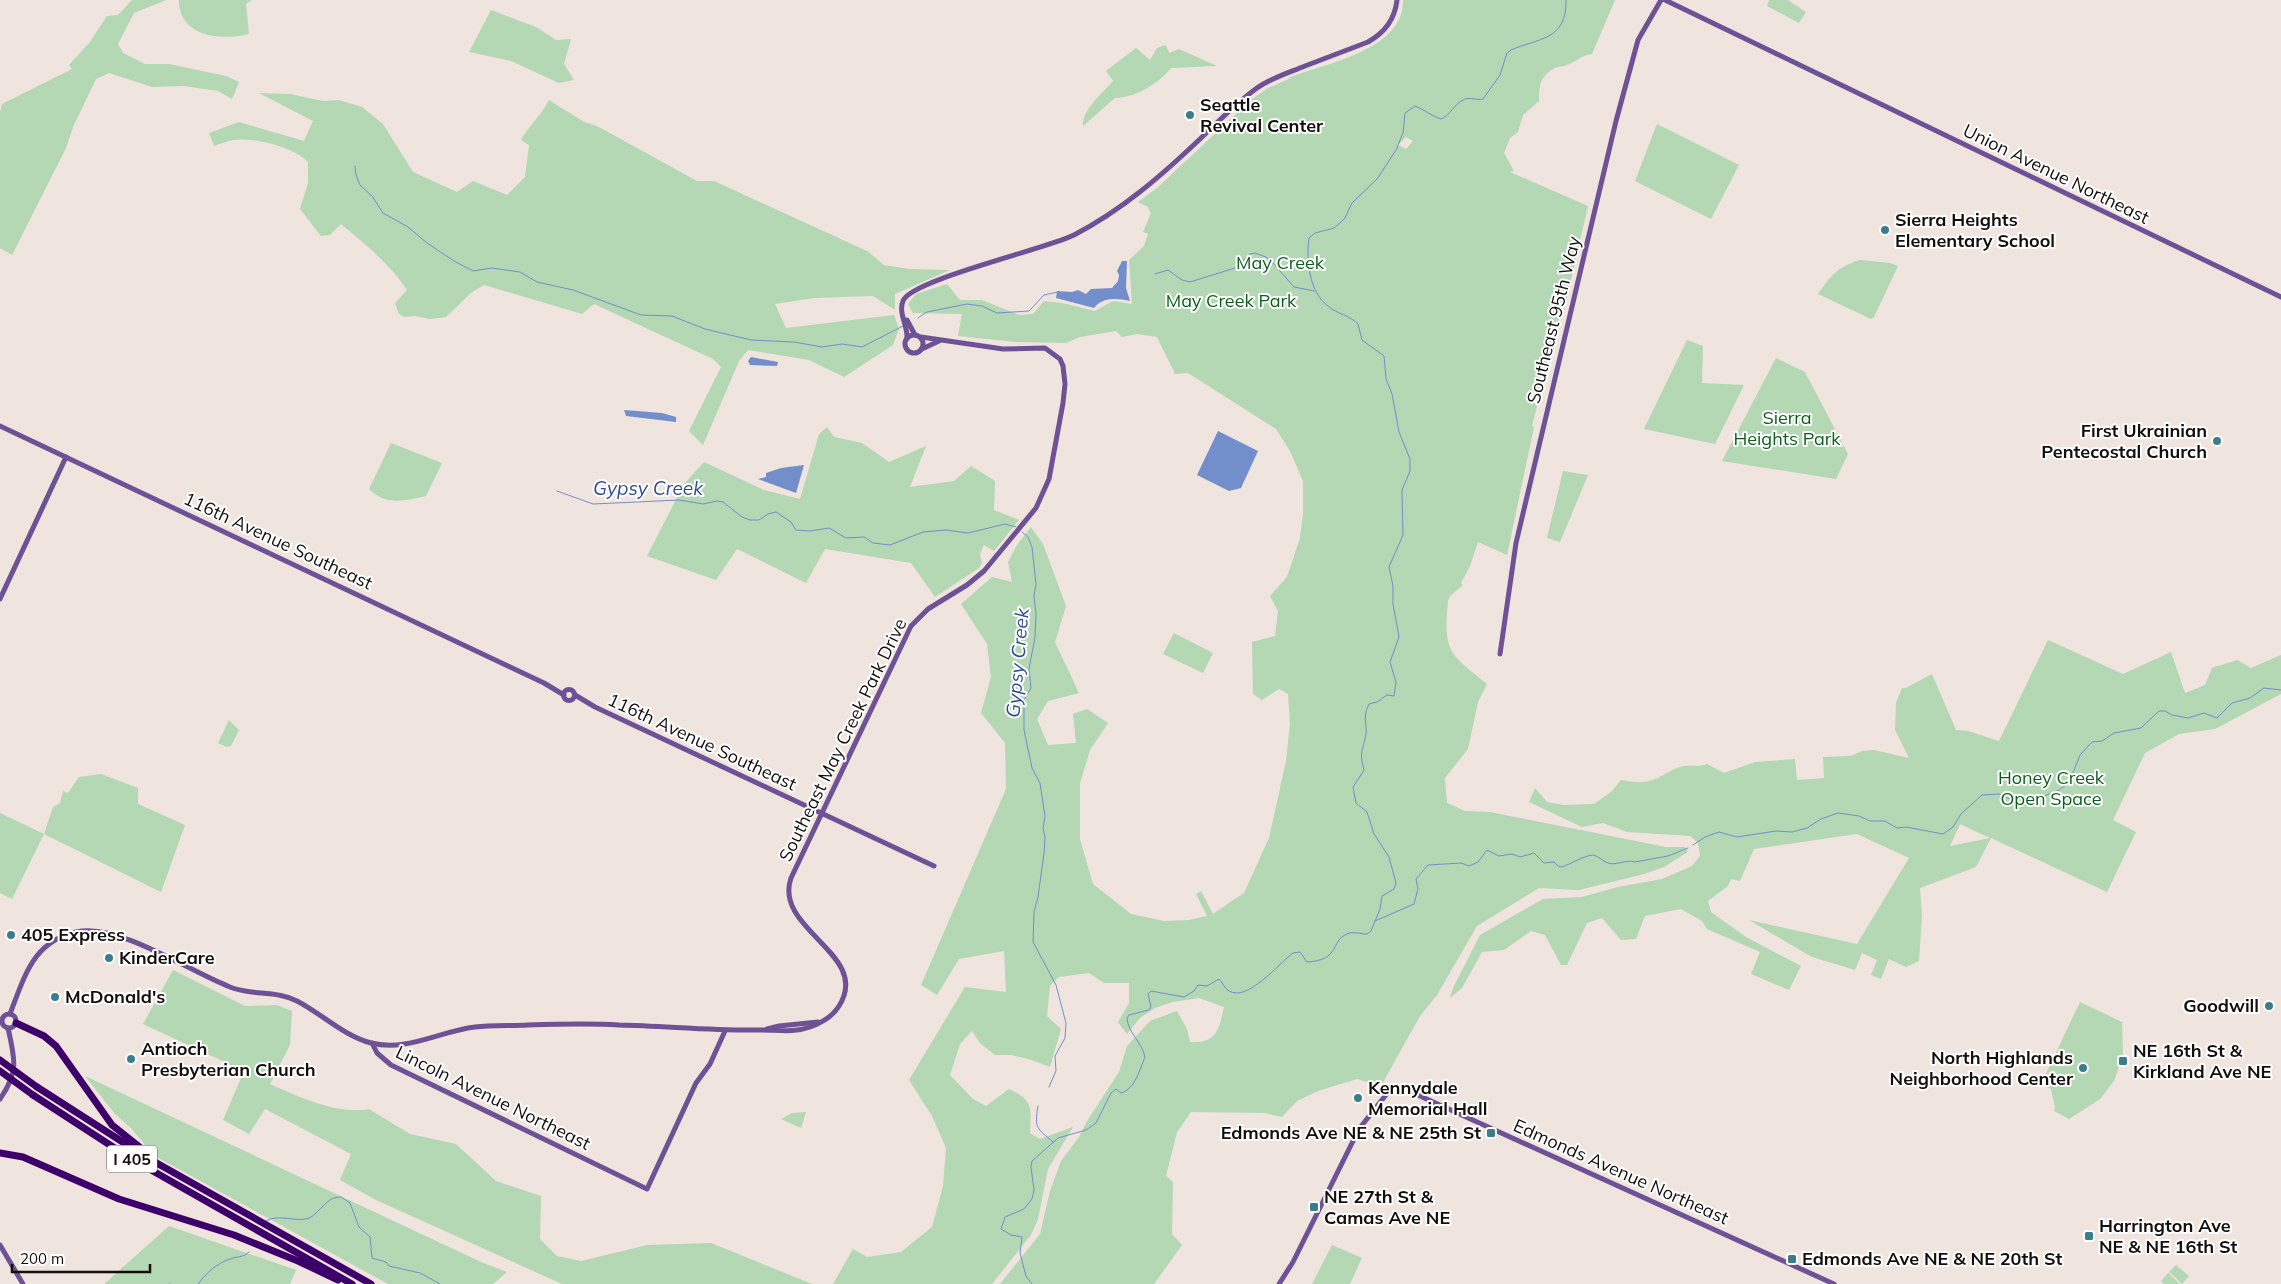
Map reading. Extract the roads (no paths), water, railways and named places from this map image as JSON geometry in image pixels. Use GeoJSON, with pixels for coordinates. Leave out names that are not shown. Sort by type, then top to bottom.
{"type":"FeatureCollection","features":[{"type":"Feature","properties":{"kind":"highway"},"geometry":{"type":"LineString","coordinates":[[16,1023],[44,1036],[56,1046],[102,1113],[128,1139],[206,1191]]}},
{"type":"Feature","properties":{"kind":"highway","name":"I 405"},"geometry":{"type":"LineString","coordinates":[[0,1060],[37,1087],[123,1143],[206,1191],[237,1213]]}},
{"type":"Feature","properties":{"kind":"highway","name":"I 405"},"geometry":{"type":"LineString","coordinates":[[0,1071],[33,1095],[130,1158],[371,1284]]}},
{"type":"Feature","properties":{"kind":"highway"},"geometry":{"type":"LineString","coordinates":[[0,1152],[23,1157],[119,1199],[234,1235],[275,1251],[345,1284]]}},
{"type":"Feature","properties":{"kind":"highway","name":"I 405"},"geometry":{"type":"LineString","coordinates":[[285,1240],[352,1284]]}},
{"type":"Feature","properties":{"kind":"street"},"geometry":{"type":"LineString","coordinates":[[904,315],[923,343],[922,348],[915,353],[909,352],[905,344],[907,338],[902,302],[906,295],[913,290],[1068,238],[1117,210],[1154,182],[1255,89],[1273,78],[1368,42],[1380,34],[1391,19],[1397,0]]}},
{"type":"Feature","properties":{"kind":"street","name":"Southeast 95th Way"},"geometry":{"type":"LineString","coordinates":[[1500,654],[1516,543],[1614,130],[1635,48],[1646,24],[1661,0]]}},
{"type":"Feature","properties":{"kind":"street","name":"Union Avenue Northeast"},"geometry":{"type":"LineString","coordinates":[[1665,0],[2281,297]]}},
{"type":"Feature","properties":{"kind":"street"},"geometry":{"type":"LineString","coordinates":[[907,338],[918,336]]}},
{"type":"Feature","properties":{"kind":"street","name":"Southeast May Creek Park Drive"},"geometry":{"type":"LineString","coordinates":[[725,1031],[789,1031],[809,1028],[828,1018],[842,1002],[845,989],[844,975],[834,956],[792,910],[787,892],[793,872],[911,626],[923,612],[966,585],[992,563],[1033,512],[1042,497],[1048,479],[1063,403],[1065,374],[1060,359],[1046,348],[1012,349],[918,336]]}},
{"type":"Feature","properties":{"kind":"street","name":"Southeast May Creek Park Drive"},"geometry":{"type":"LineString","coordinates":[[922,348],[942,340]]}},
{"type":"Feature","properties":{"kind":"street","name":"116th Avenue Southeast"},"geometry":{"type":"LineString","coordinates":[[0,426],[566,693]]}},
{"type":"Feature","properties":{"kind":"street"},"geometry":{"type":"LineString","coordinates":[[0,599],[66,457]]}},
{"type":"Feature","properties":{"kind":"street","name":"116th Avenue Southeast"},"geometry":{"type":"LineString","coordinates":[[566,693],[571,690],[573,697]]}},
{"type":"Feature","properties":{"kind":"street","name":"116th Avenue Southeast"},"geometry":{"type":"LineString","coordinates":[[566,693],[566,700],[573,697],[934,866]]}},
{"type":"Feature","properties":{"kind":"street","name":"Lincoln Avenue Northeast"},"geometry":{"type":"LineString","coordinates":[[10,1014],[30,963],[42,950],[63,936],[82,931],[100,931],[116,934],[232,988],[291,998],[356,1038],[372,1044],[377,1053],[391,1065],[647,1189],[696,1083],[710,1064],[725,1031]]}},
{"type":"Feature","properties":{"kind":"street"},"geometry":{"type":"LineString","coordinates":[[5,1014],[10,1014],[16,1018],[16,1023],[8,1028],[2,1025],[1,1021],[5,1014]]}},
{"type":"Feature","properties":{"kind":"street"},"geometry":{"type":"LineString","coordinates":[[372,1044],[407,1045],[480,1026],[618,1024],[725,1031]]}},
{"type":"Feature","properties":{"kind":"street"},"geometry":{"type":"LineString","coordinates":[[0,1099],[8,1088],[15,1059],[8,1028]]}},
{"type":"Feature","properties":{"kind":"street","name":"Edmonds Avenue Northeast"},"geometry":{"type":"LineString","coordinates":[[1280,1284],[1293,1262],[1354,1137],[1378,1102],[1390,1091],[1396,1089],[1409,1091],[1834,1284]]}},
{"type":"Feature","properties":{"kind":"street"},"geometry":{"type":"LineString","coordinates":[[0,1245],[23,1284]]}},
{"type":"Feature","properties":{"kind":"water"},"geometry":{"type":"Polygon","coordinates":[[[1122,261],[1127,261],[1126,288],[1130,301],[1110,299],[1097,304],[1094,308],[1056,298],[1057,291],[1072,292],[1078,290],[1086,294],[1091,289],[1112,288],[1118,281],[1119,275],[1117,271],[1122,261]]]}},
{"type":"Feature","properties":{"kind":"water"},"geometry":{"type":"Polygon","coordinates":[[[751,357],[778,362],[777,366],[750,365],[748,361],[751,357]]]}},
{"type":"Feature","properties":{"kind":"water"},"geometry":{"type":"Polygon","coordinates":[[[624,410],[662,413],[676,417],[676,422],[626,416],[624,410]]]}},
{"type":"Feature","properties":{"kind":"water"},"geometry":{"type":"Polygon","coordinates":[[[1218,431],[1258,451],[1241,488],[1229,491],[1197,475],[1218,431]]]}},
{"type":"Feature","properties":{"kind":"water"},"geometry":{"type":"Polygon","coordinates":[[[804,465],[796,493],[758,479],[766,477],[766,473],[781,468],[804,465]]]}},
{"type":"Feature","properties":{"kind":"waterway","name":"May Creek"},"geometry":{"type":"LineString","coordinates":[[1032,1284],[1026,1276],[1020,1253],[1022,1237],[1011,1235],[1001,1229],[1005,1217],[1024,1209],[1032,1199],[1034,1190],[1032,1161],[1058,1138],[1086,1130],[1096,1123],[1111,1093],[1116,1089],[1121,1093],[1126,1091],[1133,1083],[1145,1057],[1127,1018],[1129,1015],[1149,1010],[1151,1007],[1148,994],[1151,991],[1184,997],[1194,991],[1198,985],[1207,986],[1219,979],[1227,990],[1237,993],[1254,987],[1293,953],[1300,952],[1307,962],[1318,961],[1330,954],[1338,941],[1347,934],[1367,934],[1371,931],[1380,909],[1382,896],[1394,889],[1396,883],[1389,857],[1374,834],[1367,812],[1356,803],[1353,787],[1364,770],[1361,754],[1366,734],[1365,718],[1369,704],[1377,702],[1387,695],[1394,696],[1396,682],[1390,662],[1399,637],[1389,567],[1403,535],[1402,490],[1410,471],[1410,459],[1399,432],[1392,394],[1386,379],[1384,356],[1362,340],[1358,324],[1332,309],[1317,293],[1310,275],[1309,238],[1315,233],[1334,228],[1340,223],[1345,218],[1352,203],[1377,179],[1396,150],[1403,133],[1405,113],[1415,106],[1441,119],[1463,100],[1468,98],[1483,99],[1500,75],[1507,53],[1541,40],[1556,31],[1562,23],[1566,0]]}},
{"type":"Feature","properties":{"kind":"waterway"},"geometry":{"type":"LineString","coordinates":[[355,166],[360,185],[372,196],[383,213],[408,227],[427,243],[454,261],[473,271],[492,268],[520,272],[537,282],[573,290],[641,315],[672,316],[705,329],[751,340],[794,342],[822,347],[842,344],[862,347],[903,326]]}},
{"type":"Feature","properties":{"kind":"waterway"},"geometry":{"type":"LineString","coordinates":[[1155,274],[1168,270],[1182,280],[1190,282],[1235,268],[1250,254],[1255,253],[1266,257],[1273,263],[1294,287],[1314,291]]}},
{"type":"Feature","properties":{"kind":"waterway"},"geometry":{"type":"LineString","coordinates":[[918,318],[927,312],[967,304],[982,306],[997,313],[1029,311],[1044,295],[1058,292]]}},
{"type":"Feature","properties":{"kind":"waterway","name":"Gypsy Creek"},"geometry":{"type":"LineString","coordinates":[[557,491],[593,504],[679,500],[703,504],[717,501],[723,502],[742,517],[750,520],[759,520],[768,514],[776,512],[791,522],[796,530],[810,531],[829,528],[846,538],[864,537],[873,543],[890,545],[923,532],[946,530],[968,533],[1005,524],[1016,527]]}},
{"type":"Feature","properties":{"kind":"waterway","name":"Gypsy Creek"},"geometry":{"type":"LineString","coordinates":[[1022,532],[1028,537],[1032,547],[1036,584],[1034,596],[1036,614],[1035,637],[1029,669],[1031,688],[1024,700],[1024,730],[1032,768],[1040,783],[1045,816],[1043,828],[1045,838],[1044,853],[1034,912],[1033,942],[1056,985],[1066,1023],[1065,1038],[1055,1056],[1056,1071],[1049,1087]]}},
{"type":"Feature","properties":{"kind":"waterway"},"geometry":{"type":"LineString","coordinates":[[1693,845],[1705,837],[1719,832],[1737,837],[1776,831],[1792,832],[1807,828],[1821,819],[1838,813],[1859,816],[1870,821],[1885,821],[1897,828],[1906,827],[1943,834],[1953,827],[1961,814],[1982,795],[1999,794],[2010,799],[2039,798],[2059,790],[2069,783],[2080,755],[2092,742],[2102,741],[2114,733],[2141,728],[2159,711],[2188,718],[2204,713],[2217,718],[2232,703],[2250,698],[2264,688],[2281,690]]}},
{"type":"Feature","properties":{"kind":"waterway"},"geometry":{"type":"LineString","coordinates":[[1375,921],[1414,904],[1418,889],[1416,879],[1428,865],[1461,863],[1469,866],[1478,862],[1487,850],[1499,856],[1512,854],[1520,857],[1534,853],[1544,863],[1554,862],[1560,867],[1593,855],[1614,864],[1668,856],[1688,848]]}},
{"type":"Feature","properties":{"kind":"waterway","name":"Gypsy Creek"},"geometry":{"type":"LineString","coordinates":[[1038,1106],[1036,1119],[1038,1127],[1053,1142]]}},
{"type":"Feature","properties":{"kind":"waterway","name":"May Creek"},"geometry":{"type":"LineString","coordinates":[[266,1221],[276,1218],[309,1218],[332,1199],[341,1197],[350,1203],[359,1227],[370,1237],[372,1258],[386,1262],[389,1266],[420,1273],[440,1284]]}},
{"type":"Feature","properties":{"kind":"waterway","name":"May Creek"},"geometry":{"type":"LineString","coordinates":[[198,1284],[216,1266],[249,1252]]}},
{"type":"Feature","properties":{"kind":"place","name":"Seattle Revival Center"},"geometry":{"type":"Point","coordinates":[1190,115]}},
{"type":"Feature","properties":{"kind":"place","name":"Sierra Heights Elementary School"},"geometry":{"type":"Point","coordinates":[1885,230]}},
{"type":"Feature","properties":{"kind":"place","name":"First Ukrainian Pentecostal Church"},"geometry":{"type":"Point","coordinates":[2217,441]}},
{"type":"Feature","properties":{"kind":"place","name":"405 Express"},"geometry":{"type":"Point","coordinates":[11,935]}},
{"type":"Feature","properties":{"kind":"place","name":"KinderCare"},"geometry":{"type":"Point","coordinates":[109,958]}},
{"type":"Feature","properties":{"kind":"place","name":"McDonald's"},"geometry":{"type":"Point","coordinates":[55,997]}},
{"type":"Feature","properties":{"kind":"place","name":"Goodwill"},"geometry":{"type":"Point","coordinates":[2269,1006]}},
{"type":"Feature","properties":{"kind":"place","name":"Antioch Presbyterian Church"},"geometry":{"type":"Point","coordinates":[131,1059]}},
{"type":"Feature","properties":{"kind":"place","name":"NE 16th St & Kirkland Ave NE"},"geometry":{"type":"Point","coordinates":[2123,1061]}},
{"type":"Feature","properties":{"kind":"place","name":"North Highlands Neighborhood Center"},"geometry":{"type":"Point","coordinates":[2083,1068]}},
{"type":"Feature","properties":{"kind":"place","name":"Kennydale Memorial Hall"},"geometry":{"type":"Point","coordinates":[1358,1098]}},
{"type":"Feature","properties":{"kind":"place","name":"Edmonds Ave NE & NE 25th St"},"geometry":{"type":"Point","coordinates":[1491,1133]}},
{"type":"Feature","properties":{"kind":"place","name":"NE 27th St & Camas Ave NE"},"geometry":{"type":"Point","coordinates":[1314,1207]}},
{"type":"Feature","properties":{"kind":"place","name":"Harrington Ave NE & NE 16th St"},"geometry":{"type":"Point","coordinates":[2089,1236]}},
{"type":"Feature","properties":{"kind":"place","name":"Edmonds Ave NE & NE 20th St"},"geometry":{"type":"Point","coordinates":[1792,1259]}},
{"type":"Feature","properties":{"kind":"park label","name":"May Creek Park"},"geometry":{"type":"Point","coordinates":[1231,301]}},
{"type":"Feature","properties":{"kind":"park label","name":"Sierra Heights Park"},"geometry":{"type":"Point","coordinates":[1787,428]}},
{"type":"Feature","properties":{"kind":"park label","name":"Honey Creek Open Space"},"geometry":{"type":"Point","coordinates":[2051,788]}}]}
